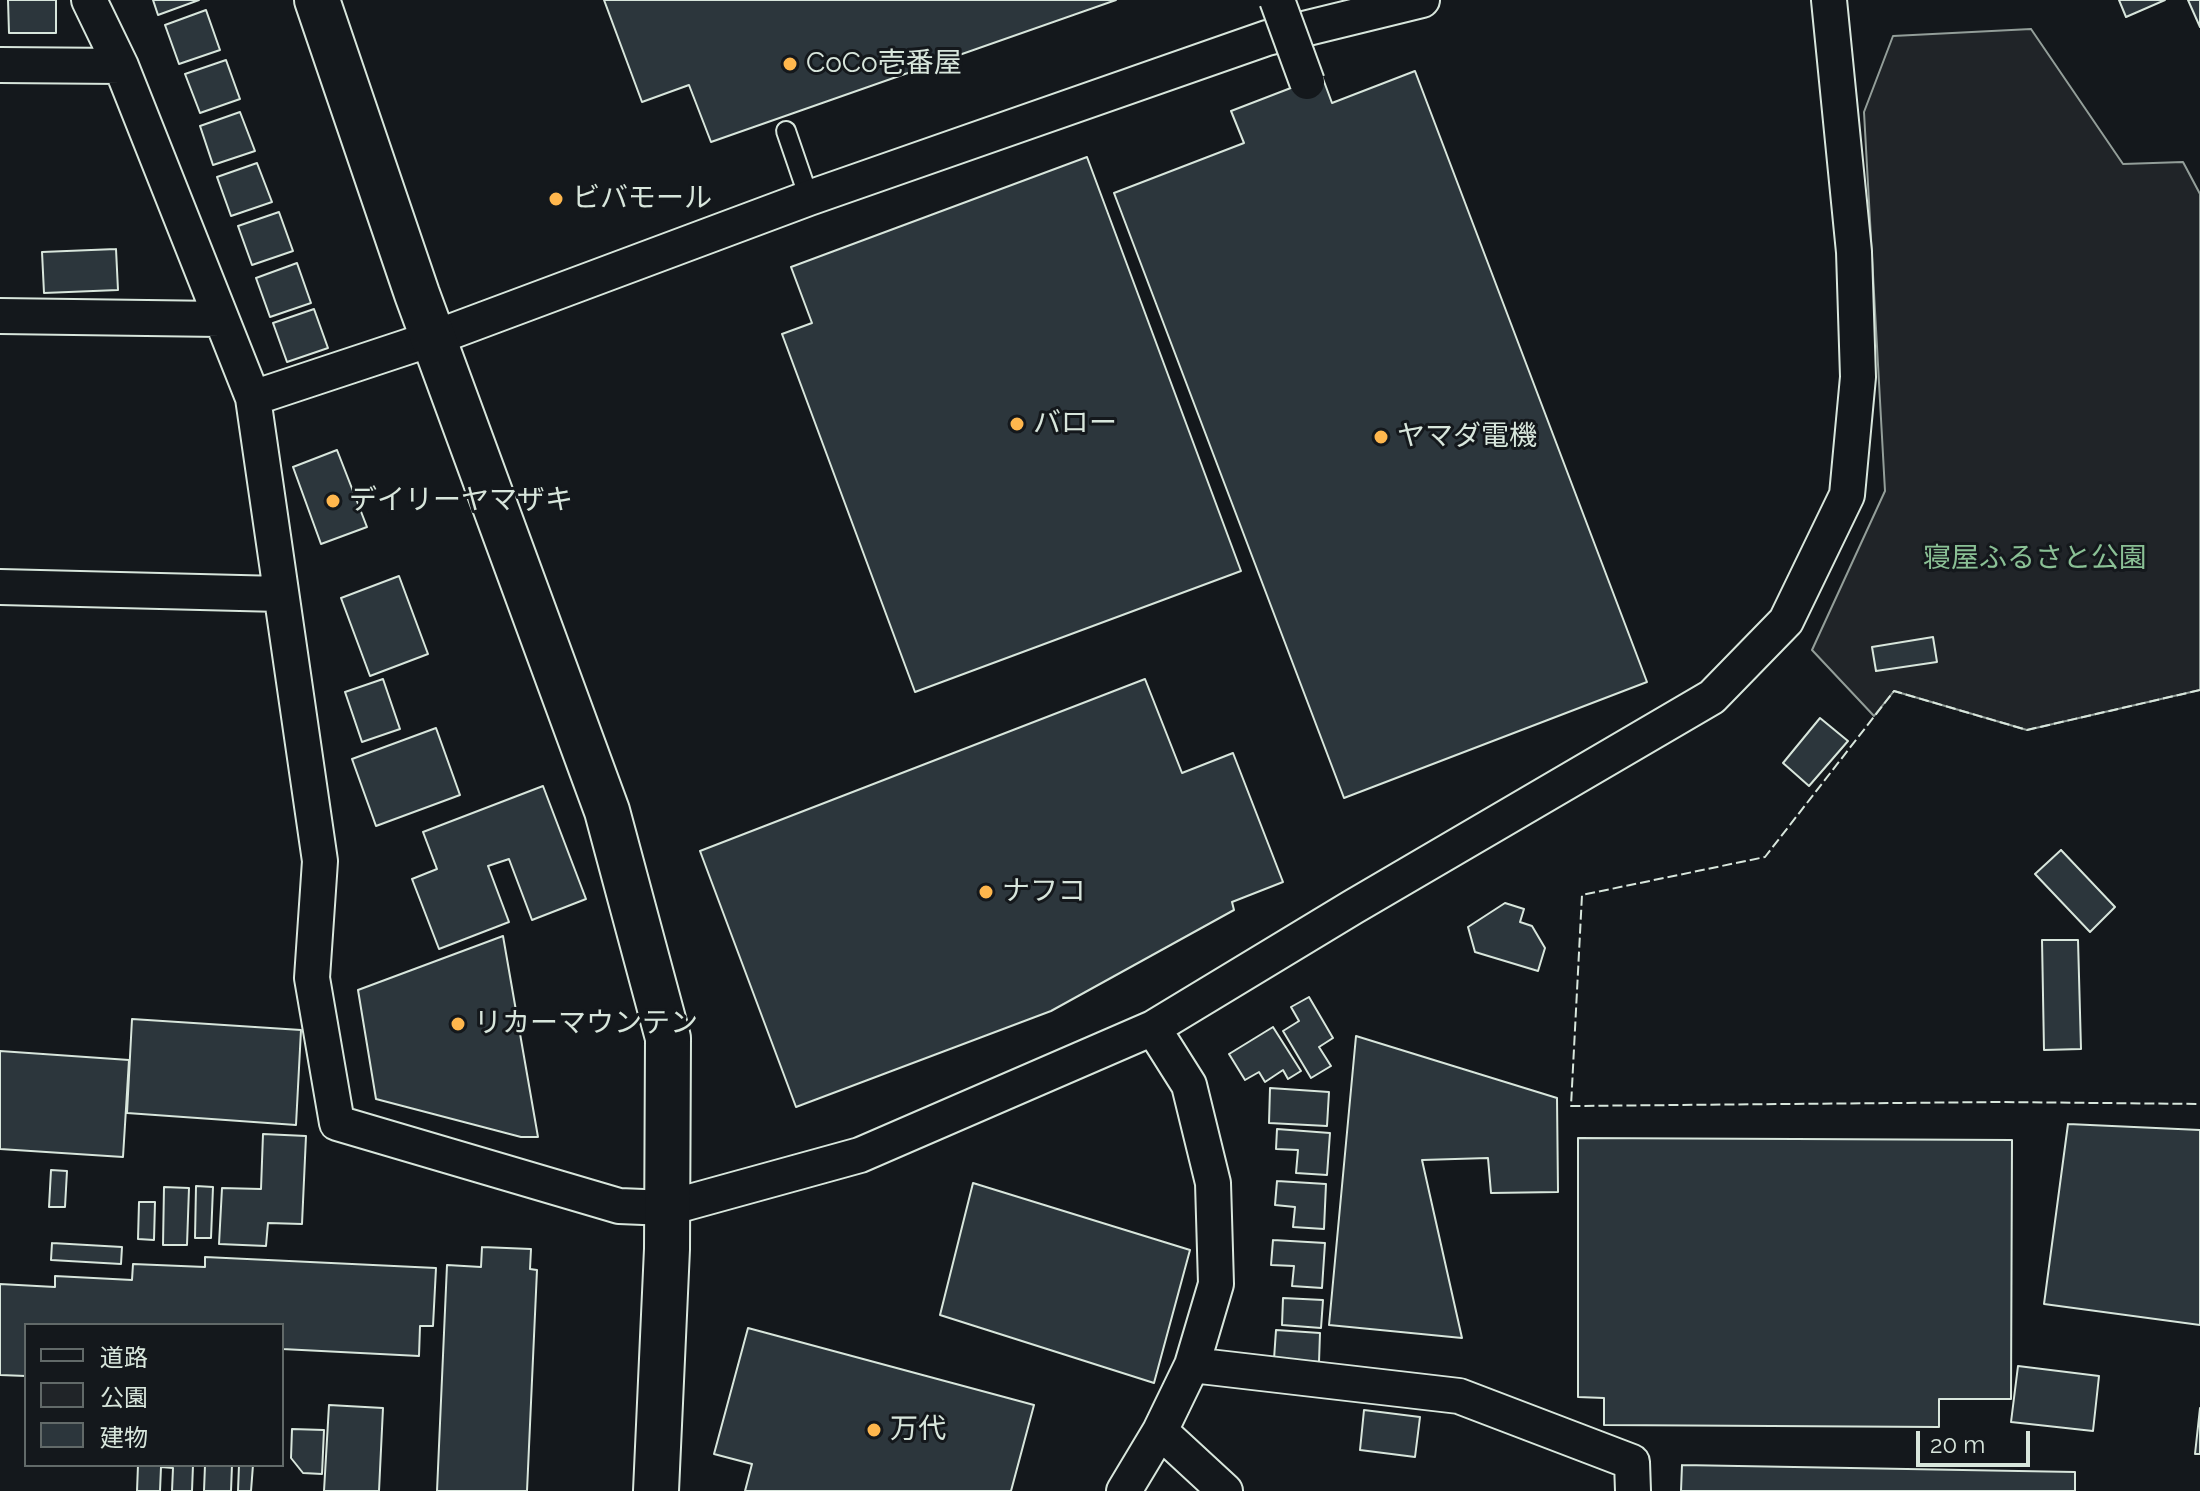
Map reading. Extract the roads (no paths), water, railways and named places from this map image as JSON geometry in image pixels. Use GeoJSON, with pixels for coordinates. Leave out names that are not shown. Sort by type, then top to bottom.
{"type":"FeatureCollection","features":[{"type":"Feature","properties":{"kind":"street"},"geometry":{"type":"LineString","coordinates":[[89,0],[121,66],[253,398],[320,861],[312,978],[337,1123],[619,1206],[668,1208],[860,1155],[1153,1028],[1712,697],[1786,621],[1847,495],[1858,377],[1854,252],[1829,0]]}},
{"type":"Feature","properties":{"kind":"street"},"geometry":{"type":"LineString","coordinates":[[317,0],[417,294],[607,811],[668,1038],[665,1335],[656,1491]]}},
{"type":"Feature","properties":{"kind":"street"},"geometry":{"type":"LineString","coordinates":[[1277,0],[1307,82]]}},
{"type":"Feature","properties":{"kind":"street"},"geometry":{"type":"LineString","coordinates":[[253,398],[434,338],[809,198],[1267,38],[1422,0]]}},
{"type":"Feature","properties":{"kind":"street"},"geometry":{"type":"LineString","coordinates":[[0,65],[121,66]]}},
{"type":"Feature","properties":{"kind":"street"},"geometry":{"type":"LineString","coordinates":[[0,316],[220,319]]}},
{"type":"Feature","properties":{"kind":"street"},"geometry":{"type":"LineString","coordinates":[[0,587],[280,594]]}},
{"type":"Feature","properties":{"kind":"street"},"geometry":{"type":"LineString","coordinates":[[1124,1491],[1160,1431],[1192,1365],[1216,1284],[1213,1183],[1189,1085],[1153,1028]]}},
{"type":"Feature","properties":{"kind":"street"},"geometry":{"type":"LineString","coordinates":[[1192,1365],[1459,1396],[1632,1462],[1633,1491]]}},
{"type":"Feature","properties":{"kind":"street"},"geometry":{"type":"LineString","coordinates":[[1160,1431],[1225,1491]]}},
{"type":"Feature","properties":{"kind":"lane"},"geometry":{"type":"LineString","coordinates":[[786,131],[809,198]]}},
{"type":"Feature","properties":{"kind":"place","name":"CoCo壱番屋"},"geometry":{"type":"Point","coordinates":[790,64]}},
{"type":"Feature","properties":{"kind":"place","name":"ビバモール"},"geometry":{"type":"Point","coordinates":[556,199]}},
{"type":"Feature","properties":{"kind":"place","name":"バロー"},"geometry":{"type":"Point","coordinates":[1017,424]}},
{"type":"Feature","properties":{"kind":"place","name":"ヤマダ電機"},"geometry":{"type":"Point","coordinates":[1381,437]}},
{"type":"Feature","properties":{"kind":"place","name":"デイリーヤマザキ"},"geometry":{"type":"Point","coordinates":[333,501]}},
{"type":"Feature","properties":{"kind":"place","name":"ナフコ"},"geometry":{"type":"Point","coordinates":[986,892]}},
{"type":"Feature","properties":{"kind":"place","name":"リカーマウンテン"},"geometry":{"type":"Point","coordinates":[458,1024]}},
{"type":"Feature","properties":{"kind":"place","name":"万代"},"geometry":{"type":"Point","coordinates":[874,1430]}},
{"type":"Feature","properties":{"kind":"park label","name":"寝屋ふるさと公園"},"geometry":{"type":"Point","coordinates":[2035,559]}}]}
